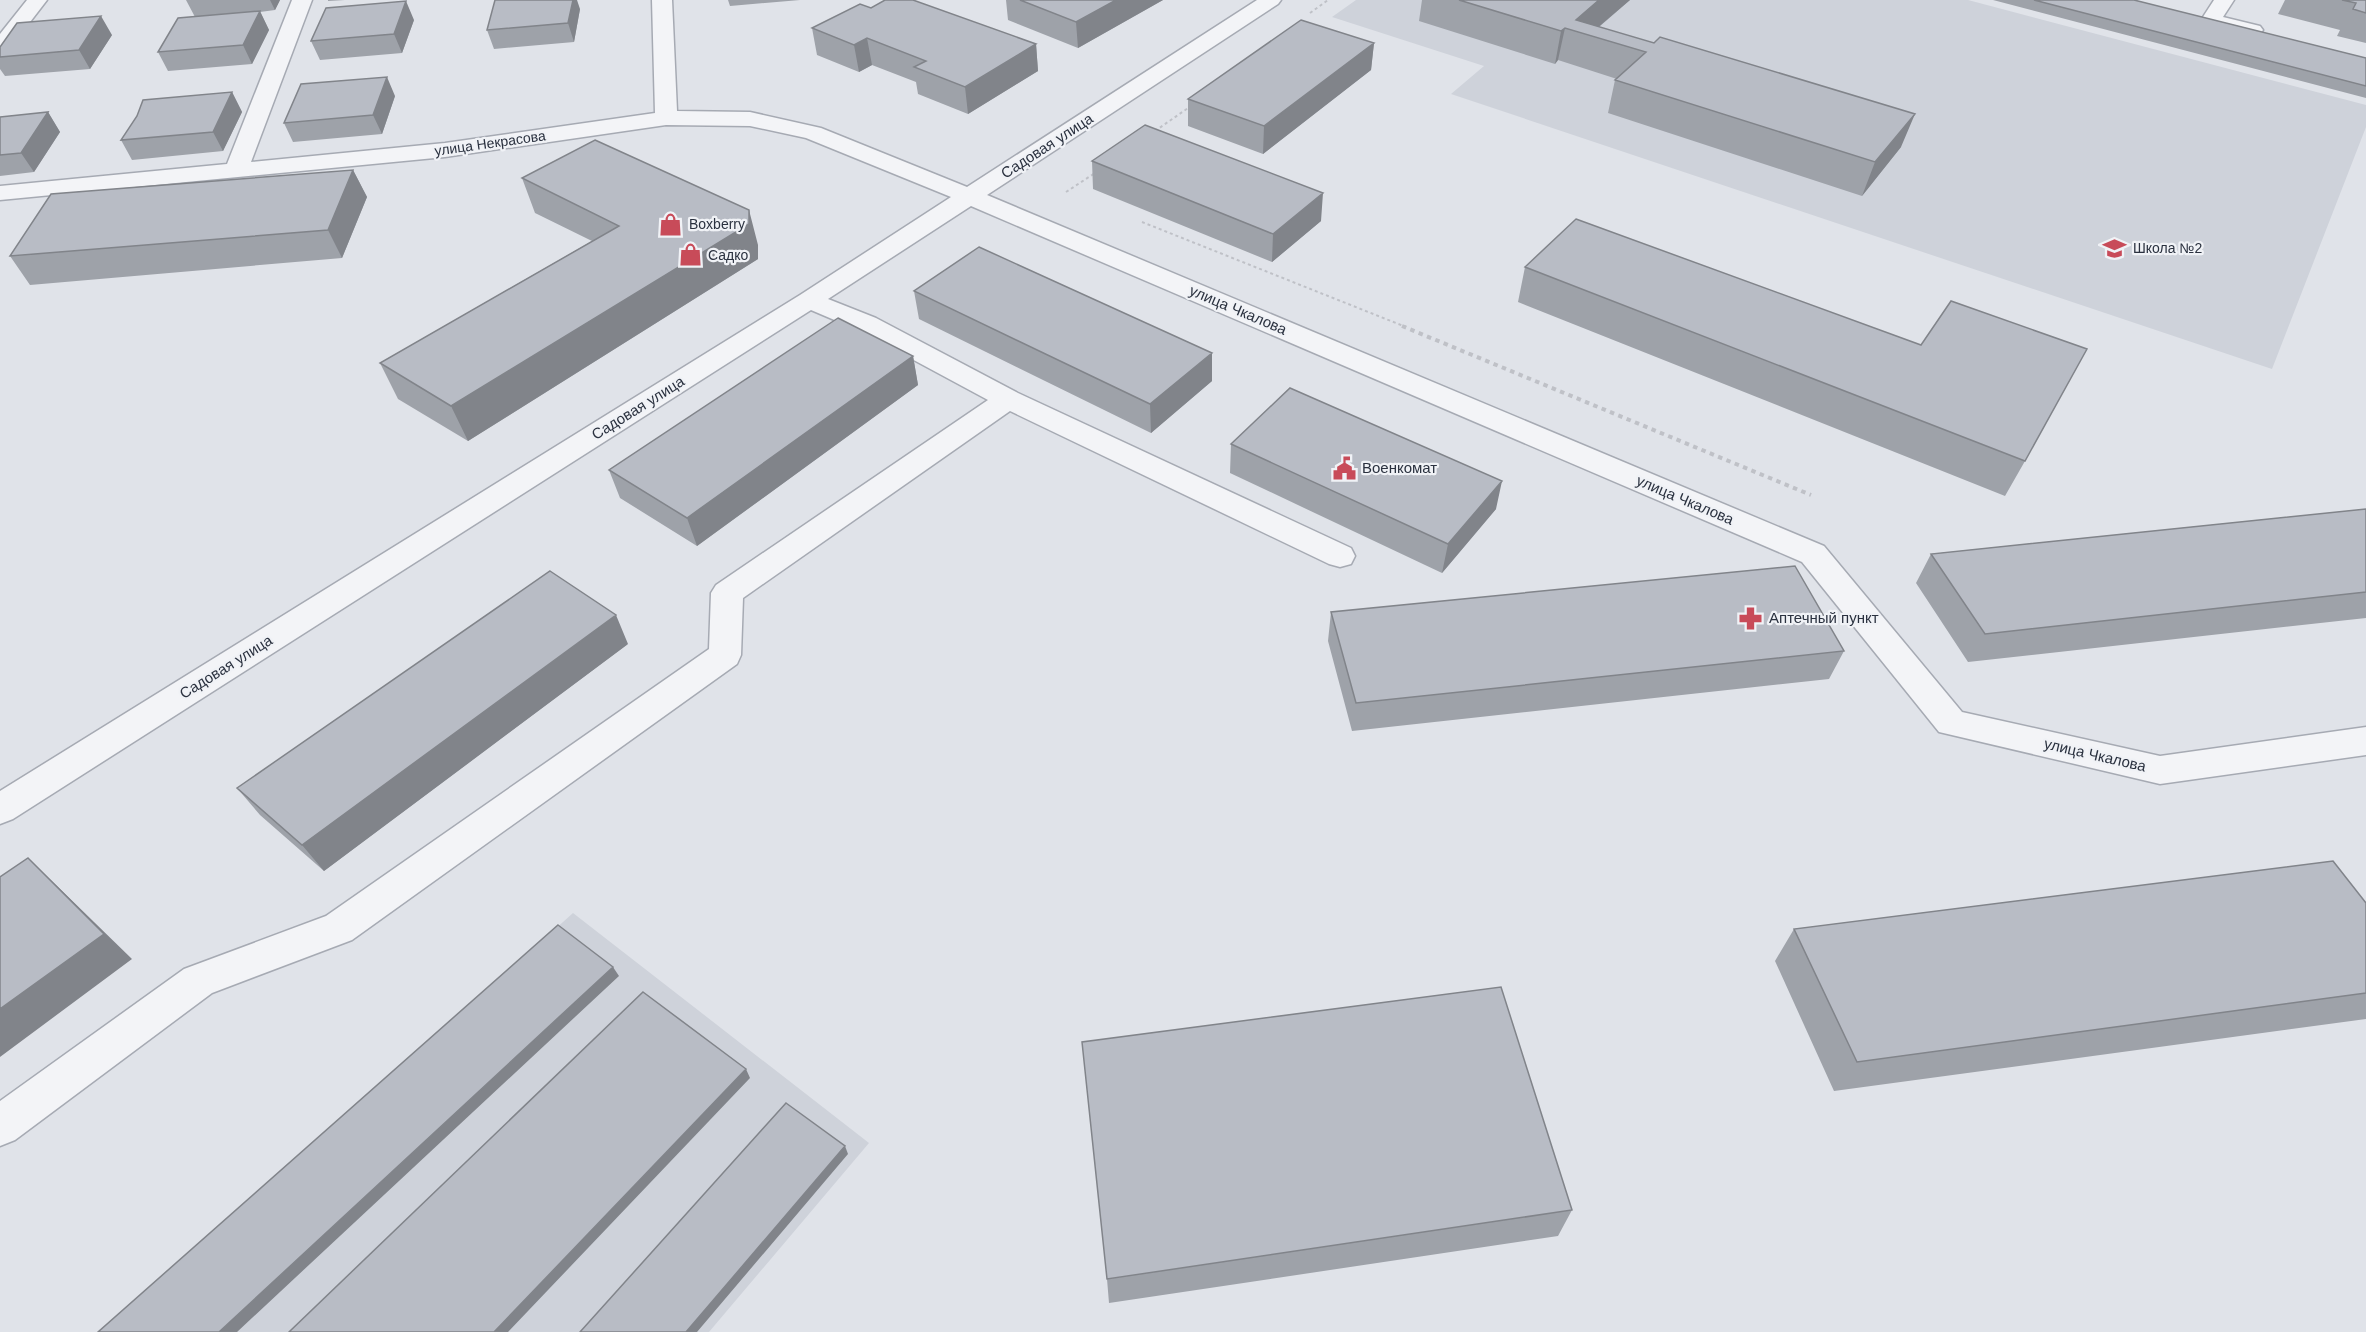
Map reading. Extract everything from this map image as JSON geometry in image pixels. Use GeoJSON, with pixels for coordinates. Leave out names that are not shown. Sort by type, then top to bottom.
{"type":"FeatureCollection","features":[{"type":"Feature","properties":{"kind":"street"},"geometry":{"type":"LineString","coordinates":[[0,48],[37,0]]}},
{"type":"Feature","properties":{"kind":"street"},"geometry":{"type":"LineString","coordinates":[[237,169],[302,0]]}},
{"type":"Feature","properties":{"kind":"street"},"geometry":{"type":"LineString","coordinates":[[662,0],[666,118]]}},
{"type":"Feature","properties":{"kind":"street","name":"Садовая улица"},"geometry":{"type":"LineString","coordinates":[[0,809],[809,300],[1271,0]]}},
{"type":"Feature","properties":{"kind":"street"},"geometry":{"type":"LineString","coordinates":[[2211,20],[2224,0]]}},
{"type":"Feature","properties":{"kind":"street"},"geometry":{"type":"LineString","coordinates":[[2188,14],[2277,37]]}},
{"type":"Feature","properties":{"kind":"street","name":"улица Некрасова"},"geometry":{"type":"LineString","coordinates":[[0,193],[445,150],[666,118],[750,119],[813,133],[968,197]]}},
{"type":"Feature","properties":{"kind":"street","name":"улица Чкалова"},"geometry":{"type":"LineString","coordinates":[[968,197],[1813,554],[1951,723],[2160,770],[2366,741]]}},
{"type":"Feature","properties":{"kind":"street"},"geometry":{"type":"LineString","coordinates":[[809,300],[867,324],[1008,399],[1340,556]]}},
{"type":"Feature","properties":{"kind":"street"},"geometry":{"type":"LineString","coordinates":[[0,1126],[198,981],[339,928],[725,655],[727,593],[1008,399]]}},
{"type":"Feature","properties":{"kind":"path"},"geometry":{"type":"LineString","coordinates":[[1309,19],[1310,12],[1328,0]]}},
{"type":"Feature","properties":{"kind":"path"},"geometry":{"type":"LineString","coordinates":[[1148,136],[1194,104]]}},
{"type":"Feature","properties":{"kind":"path"},"geometry":{"type":"LineString","coordinates":[[1025,220],[1103,167]]}},
{"type":"Feature","properties":{"kind":"path"},"geometry":{"type":"LineString","coordinates":[[1067,192],[1078,196]]}},
{"type":"Feature","properties":{"kind":"path"},"geometry":{"type":"LineString","coordinates":[[1133,218],[1321,292],[1811,495]]}},
{"type":"Feature","properties":{"kind":"shaded area","name":"Школа №2"},"geometry":{"type":"Polygon","coordinates":[[[1356,0],[1968,0],[2366,105],[2366,127],[2272,369],[1451,94],[1484,66],[1332,17],[1356,0]]]}},
{"type":"Feature","properties":{"kind":"shaded area"},"geometry":{"type":"Polygon","coordinates":[[[573,913],[869,1143],[709,1332],[108,1332],[573,913]]]}},
{"type":"Feature","properties":{"kind":"building"},"geometry":{"type":"Polygon","coordinates":[[[495,0],[573,0],[568,23],[487,30],[495,0]]]}},
{"type":"Feature","properties":{"kind":"building"},"geometry":{"type":"Polygon","coordinates":[[[885,0],[913,0],[1036,44],[965,87],[914,67],[926,61],[867,38],[854,45],[812,28],[860,4],[871,8],[885,0]]]}},
{"type":"Feature","properties":{"kind":"building"},"geometry":{"type":"Polygon","coordinates":[[[1020,0],[1116,0],[1076,22],[1020,0]]]}},
{"type":"Feature","properties":{"kind":"building"},"geometry":{"type":"Polygon","coordinates":[[[1459,0],[1599,0],[1576,20],[1654,43],[1660,37],[1915,114],[1875,162],[1615,80],[1646,52],[1565,28],[1561,31],[1459,0]]]}},
{"type":"Feature","properties":{"kind":"building"},"geometry":{"type":"Polygon","coordinates":[[[2034,0],[2134,0],[2366,58],[2366,86],[2034,0]]]}},
{"type":"Feature","properties":{"kind":"building"},"geometry":{"type":"Polygon","coordinates":[[[2342,0],[2366,0],[2366,13],[2353,9],[2356,3],[2342,0]]]}},
{"type":"Feature","properties":{"kind":"building"},"geometry":{"type":"Polygon","coordinates":[[[406,1],[394,34],[311,41],[326,8],[406,1]]]}},
{"type":"Feature","properties":{"kind":"building"},"geometry":{"type":"Polygon","coordinates":[[[260,11],[243,45],[158,52],[178,18],[260,11]]]}},
{"type":"Feature","properties":{"kind":"building"},"geometry":{"type":"Polygon","coordinates":[[[101,16],[79,50],[0,57],[0,47],[17,23],[101,16]]]}},
{"type":"Feature","properties":{"kind":"building"},"geometry":{"type":"Polygon","coordinates":[[[1301,20],[1374,43],[1264,126],[1188,99],[1301,20]]]}},
{"type":"Feature","properties":{"kind":"building"},"geometry":{"type":"Polygon","coordinates":[[[387,77],[373,115],[284,123],[301,84],[387,77]]]}},
{"type":"Feature","properties":{"kind":"building"},"geometry":{"type":"Polygon","coordinates":[[[232,92],[213,132],[121,140],[137,116],[143,100],[232,92]]]}},
{"type":"Feature","properties":{"kind":"building"},"geometry":{"type":"Polygon","coordinates":[[[48,112],[21,153],[0,155],[0,117],[48,112]]]}},
{"type":"Feature","properties":{"kind":"building"},"geometry":{"type":"Polygon","coordinates":[[[1145,125],[1323,193],[1273,234],[1092,161],[1145,125]]]}},
{"type":"Feature","properties":{"kind":"building"},"geometry":{"type":"Polygon","coordinates":[[[595,140],[749,210],[749,224],[451,406],[380,363],[619,226],[522,178],[595,140]]]}},
{"type":"Feature","properties":{"kind":"building"},"geometry":{"type":"Polygon","coordinates":[[[353,170],[328,230],[10,256],[51,194],[353,170]]]}},
{"type":"Feature","properties":{"kind":"building"},"geometry":{"type":"Polygon","coordinates":[[[1576,219],[1921,345],[1951,301],[2087,349],[2025,461],[1525,267],[1576,219]]]}},
{"type":"Feature","properties":{"kind":"building"},"geometry":{"type":"Polygon","coordinates":[[[979,247],[1212,353],[1150,404],[914,291],[979,247]]]}},
{"type":"Feature","properties":{"kind":"building"},"geometry":{"type":"Polygon","coordinates":[[[838,318],[913,356],[687,518],[609,470],[838,318]]]}},
{"type":"Feature","properties":{"kind":"building"},"geometry":{"type":"Polygon","coordinates":[[[1290,388],[1502,481],[1448,544],[1231,444],[1290,388]]]}},
{"type":"Feature","properties":{"kind":"building"},"geometry":{"type":"Polygon","coordinates":[[[2366,509],[2366,592],[1985,634],[1931,554],[2366,509]]]}},
{"type":"Feature","properties":{"kind":"building"},"geometry":{"type":"Polygon","coordinates":[[[1795,566],[1844,651],[1356,703],[1331,612],[1795,566]]]}},
{"type":"Feature","properties":{"kind":"building"},"geometry":{"type":"Polygon","coordinates":[[[550,571],[616,615],[302,845],[237,788],[550,571]]]}},
{"type":"Feature","properties":{"kind":"building"},"geometry":{"type":"Polygon","coordinates":[[[28,858],[104,934],[0,1009],[0,877],[28,858]]]}},
{"type":"Feature","properties":{"kind":"building"},"geometry":{"type":"Polygon","coordinates":[[[2333,861],[2366,903],[2366,993],[1857,1062],[1794,929],[2333,861]]]}},
{"type":"Feature","properties":{"kind":"building"},"geometry":{"type":"Polygon","coordinates":[[[558,925],[613,967],[219,1332],[98,1332],[558,925]]]}},
{"type":"Feature","properties":{"kind":"building"},"geometry":{"type":"Polygon","coordinates":[[[1501,987],[1572,1210],[1107,1279],[1082,1042],[1501,987]]]}},
{"type":"Feature","properties":{"kind":"building"},"geometry":{"type":"Polygon","coordinates":[[[643,992],[746,1069],[494,1332],[289,1332],[643,992]]]}},
{"type":"Feature","properties":{"kind":"building"},"geometry":{"type":"Polygon","coordinates":[[[786,1103],[845,1146],[686,1332],[580,1332],[786,1103]]]}},
{"type":"Feature","properties":{"kind":"place","name":"Boxberry"},"geometry":{"type":"Point","coordinates":[671,224]}},
{"type":"Feature","properties":{"kind":"place","name":"Школа №2"},"geometry":{"type":"Point","coordinates":[2115,248]}},
{"type":"Feature","properties":{"kind":"place","name":"Садко"},"geometry":{"type":"Point","coordinates":[690,255]}},
{"type":"Feature","properties":{"kind":"place","name":"Военкомат"},"geometry":{"type":"Point","coordinates":[1344,468]}},
{"type":"Feature","properties":{"kind":"place","name":"Аптечный пункт"},"geometry":{"type":"Point","coordinates":[1751,618]}}]}
